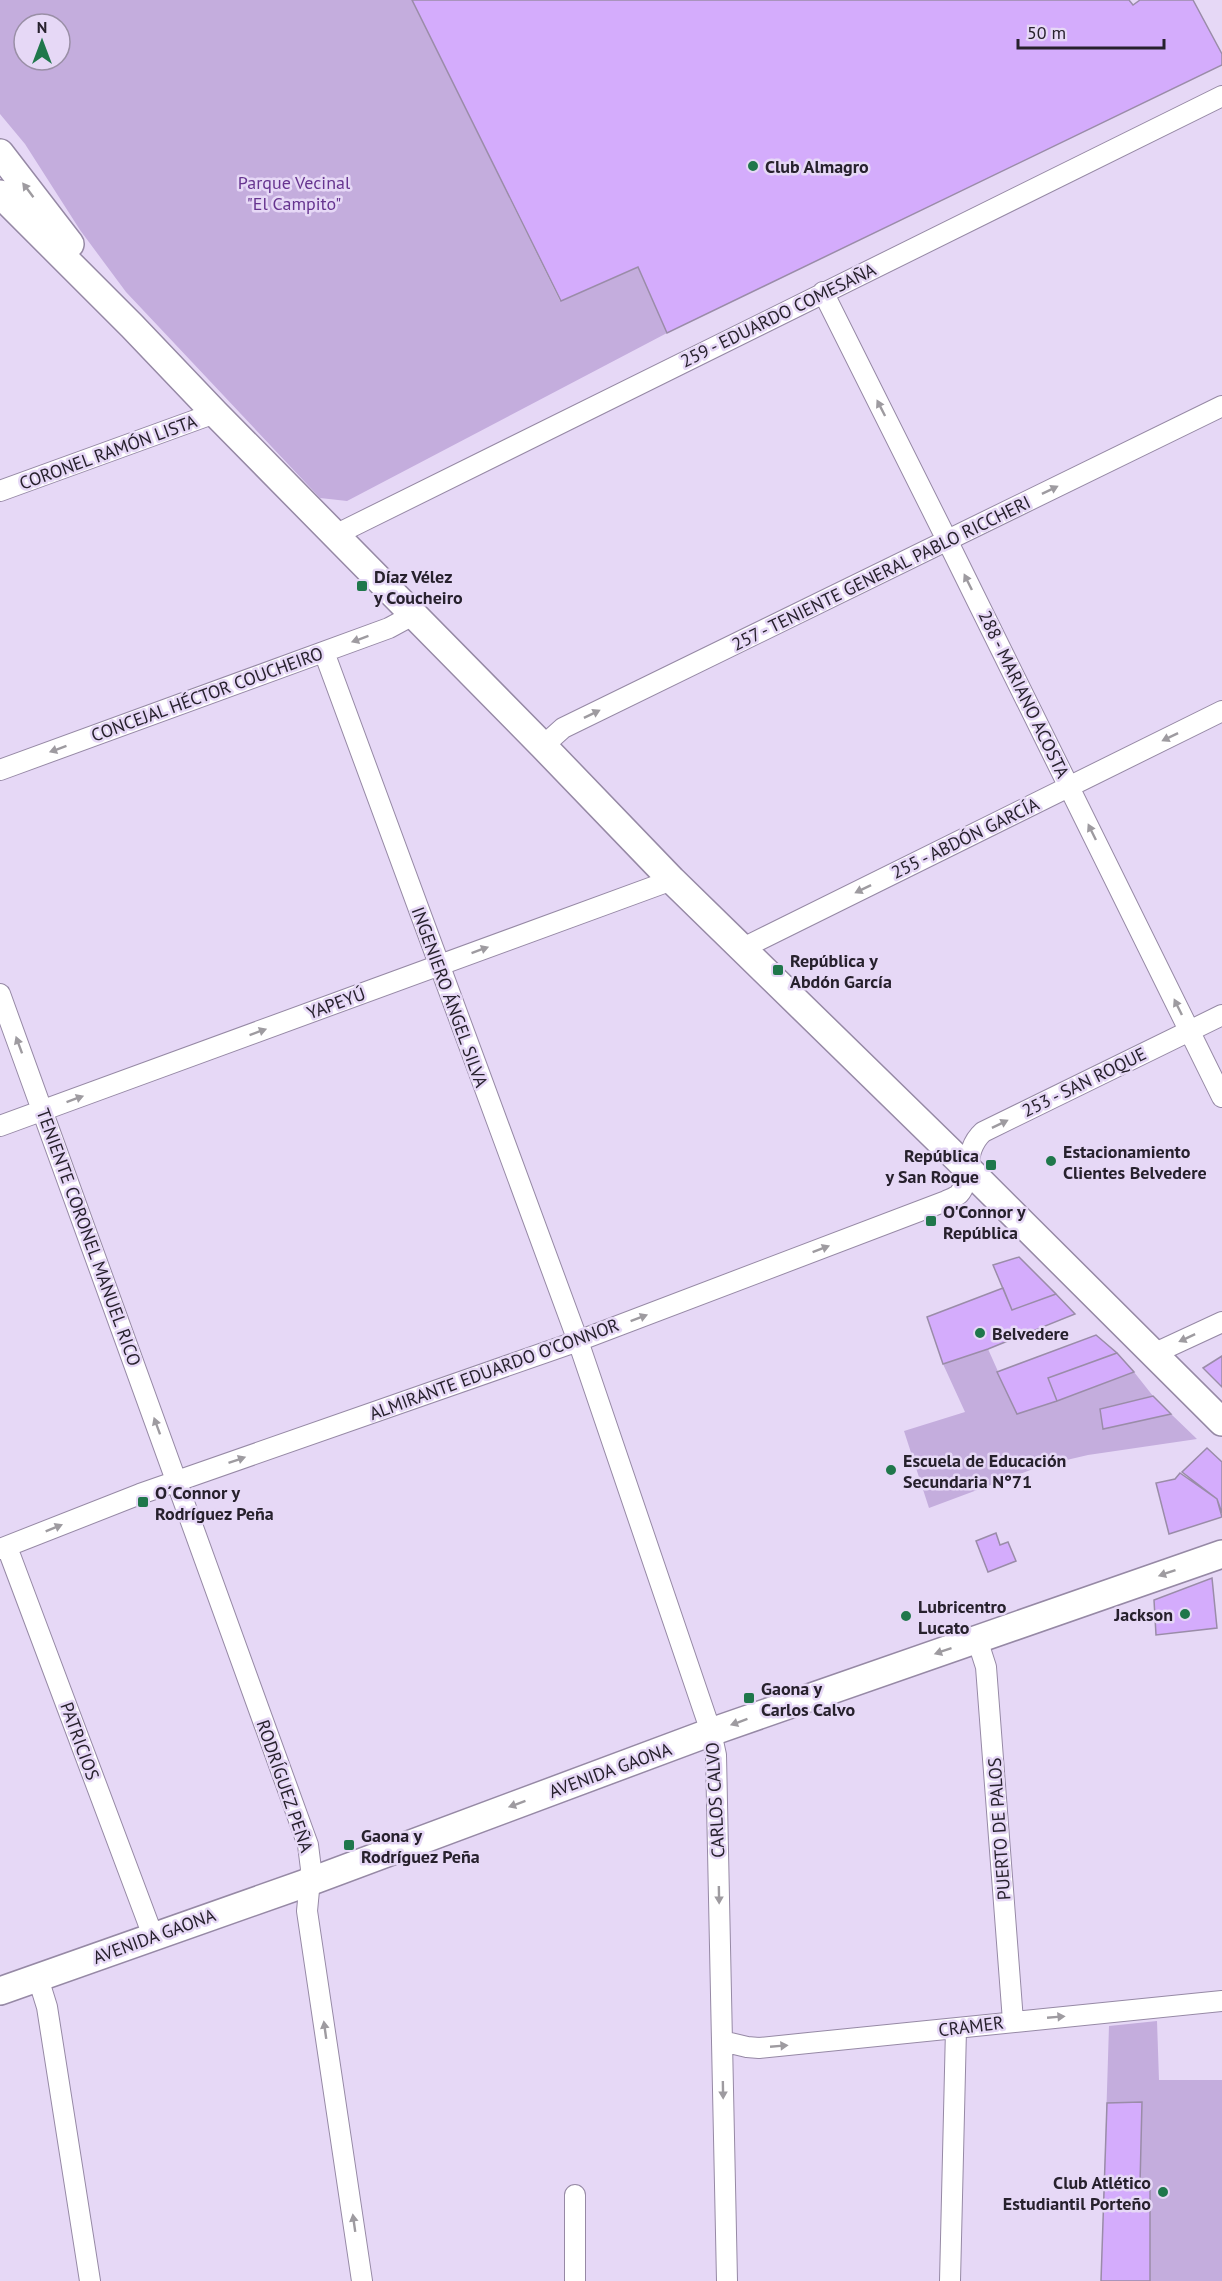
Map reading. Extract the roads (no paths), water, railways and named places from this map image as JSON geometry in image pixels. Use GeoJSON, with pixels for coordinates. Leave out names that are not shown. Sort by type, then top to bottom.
{"type":"FeatureCollection","features":[{"type":"Feature","properties":{"kind":"main road"},"geometry":{"type":"LineString","coordinates":[[0,153],[132,326]]}},
{"type":"Feature","properties":{"kind":"main road"},"geometry":{"type":"LineString","coordinates":[[0,194],[132,326],[672,880],[967,1168],[1222,1422]]}},
{"type":"Feature","properties":{"kind":"main road","name":"AVENIDA GAONA"},"geometry":{"type":"LineString","coordinates":[[0,1991],[309,1882],[711,1732],[1222,1554]]}},
{"type":"Feature","properties":{"kind":"street","name":"259 - EDUARDO COMESAÑA"},"geometry":{"type":"LineString","coordinates":[[335,535],[1222,96]]}},
{"type":"Feature","properties":{"kind":"street","name":"288 - MARIANO ACOSTA"},"geometry":{"type":"LineString","coordinates":[[823,292],[1222,1097]]}},
{"type":"Feature","properties":{"kind":"street","name":"257 - TENIENTE GENERAL PABLO RICCHERI"},"geometry":{"type":"LineString","coordinates":[[543,746],[563,728],[1222,406]]}},
{"type":"Feature","properties":{"kind":"street","name":"CORONEL RAMÓN LISTA"},"geometry":{"type":"LineString","coordinates":[[0,491],[215,413]]}},
{"type":"Feature","properties":{"kind":"street","name":"CONCEJAL HÉCTOR COUCHEIRO"},"geometry":{"type":"LineString","coordinates":[[0,770],[388,628],[413,615]]}},
{"type":"Feature","properties":{"kind":"street","name":"INGENIERO ÁNGEL SILVA"},"geometry":{"type":"LineString","coordinates":[[324,652],[578,1341]]}},
{"type":"Feature","properties":{"kind":"street","name":"255 - ABDÓN GARCÍA"},"geometry":{"type":"LineString","coordinates":[[741,949],[1222,711]]}},
{"type":"Feature","properties":{"kind":"street","name":"YAPEYÚ"},"geometry":{"type":"LineString","coordinates":[[0,1126],[672,880]]}},
{"type":"Feature","properties":{"kind":"street","name":"TENIENTE CORONEL MANUEL RICO"},"geometry":{"type":"LineString","coordinates":[[0,994],[177,1481]]}},
{"type":"Feature","properties":{"kind":"street","name":"253 - SAN ROQUE"},"geometry":{"type":"LineString","coordinates":[[967,1168],[971,1149],[983,1132],[1222,1015]]}},
{"type":"Feature","properties":{"kind":"street","name":"ALMIRANTE EDUARDO O'CONNOR"},"geometry":{"type":"LineString","coordinates":[[4,1548],[177,1481],[578,1341],[946,1201],[958,1195],[964,1184],[967,1168]]}},
{"type":"Feature","properties":{"kind":"street"},"geometry":{"type":"LineString","coordinates":[[1153,1354],[1222,1322]]}},
{"type":"Feature","properties":{"kind":"street","name":"CARLOS CALVO"},"geometry":{"type":"LineString","coordinates":[[578,1341],[711,1732],[716,1755],[727,2281]]}},
{"type":"Feature","properties":{"kind":"street","name":"RODRÍGUEZ PEÑA"},"geometry":{"type":"LineString","coordinates":[[177,1481],[308,1845],[311,1869],[308,1911],[362,2281]]}},
{"type":"Feature","properties":{"kind":"street","name":"PATRICIOS"},"geometry":{"type":"LineString","coordinates":[[4,1548],[153,1936]]}},
{"type":"Feature","properties":{"kind":"street","name":"PUERTO DE PALOS"},"geometry":{"type":"LineString","coordinates":[[977,1639],[986,1667],[1013,2021]]}},
{"type":"Feature","properties":{"kind":"street"},"geometry":{"type":"LineString","coordinates":[[38,1978],[47,2007],[90,2281]]}},
{"type":"Feature","properties":{"kind":"street","name":"CRAMER"},"geometry":{"type":"LineString","coordinates":[[722,2040],[759,2048],[1222,2001]]}},
{"type":"Feature","properties":{"kind":"street"},"geometry":{"type":"LineString","coordinates":[[950,2281],[956,2029]]}},
{"type":"Feature","properties":{"kind":"street"},"geometry":{"type":"LineString","coordinates":[[575,2195],[575,2281]]}},
{"type":"Feature","properties":{"kind":"place","name":"Club Almagro"},"geometry":{"type":"Point","coordinates":[753,166]}},
{"type":"Feature","properties":{"kind":"place","name":"Díaz Vélez y Coucheiro"},"geometry":{"type":"Point","coordinates":[362,586]}},
{"type":"Feature","properties":{"kind":"place","name":"República y Abdón García"},"geometry":{"type":"Point","coordinates":[778,970]}},
{"type":"Feature","properties":{"kind":"place","name":"Estacionamiento Clientes Belvedere"},"geometry":{"type":"Point","coordinates":[1051,1161]}},
{"type":"Feature","properties":{"kind":"place","name":"República y San Roque"},"geometry":{"type":"Point","coordinates":[991,1165]}},
{"type":"Feature","properties":{"kind":"place","name":"O'Connor y República"},"geometry":{"type":"Point","coordinates":[931,1221]}},
{"type":"Feature","properties":{"kind":"place","name":"Belvedere"},"geometry":{"type":"Point","coordinates":[980,1333]}},
{"type":"Feature","properties":{"kind":"place","name":"Escuela de Educación Secundaria N°71"},"geometry":{"type":"Point","coordinates":[891,1470]}},
{"type":"Feature","properties":{"kind":"place","name":"O´Connor y Rodríguez Peña"},"geometry":{"type":"Point","coordinates":[143,1502]}},
{"type":"Feature","properties":{"kind":"place","name":"Jackson"},"geometry":{"type":"Point","coordinates":[1185,1614]}},
{"type":"Feature","properties":{"kind":"place","name":"Lubricentro Lucato"},"geometry":{"type":"Point","coordinates":[906,1616]}},
{"type":"Feature","properties":{"kind":"place","name":"Gaona y Carlos Calvo"},"geometry":{"type":"Point","coordinates":[749,1698]}},
{"type":"Feature","properties":{"kind":"place","name":"Gaona y Rodríguez Peña"},"geometry":{"type":"Point","coordinates":[349,1845]}},
{"type":"Feature","properties":{"kind":"place","name":"Club Atlético Estudiantil Porteño"},"geometry":{"type":"Point","coordinates":[1163,2192]}},
{"type":"Feature","properties":{"kind":"park label","name":"Parque Vecinal \"El Campito\""},"geometry":{"type":"Point","coordinates":[294,192]}}]}
